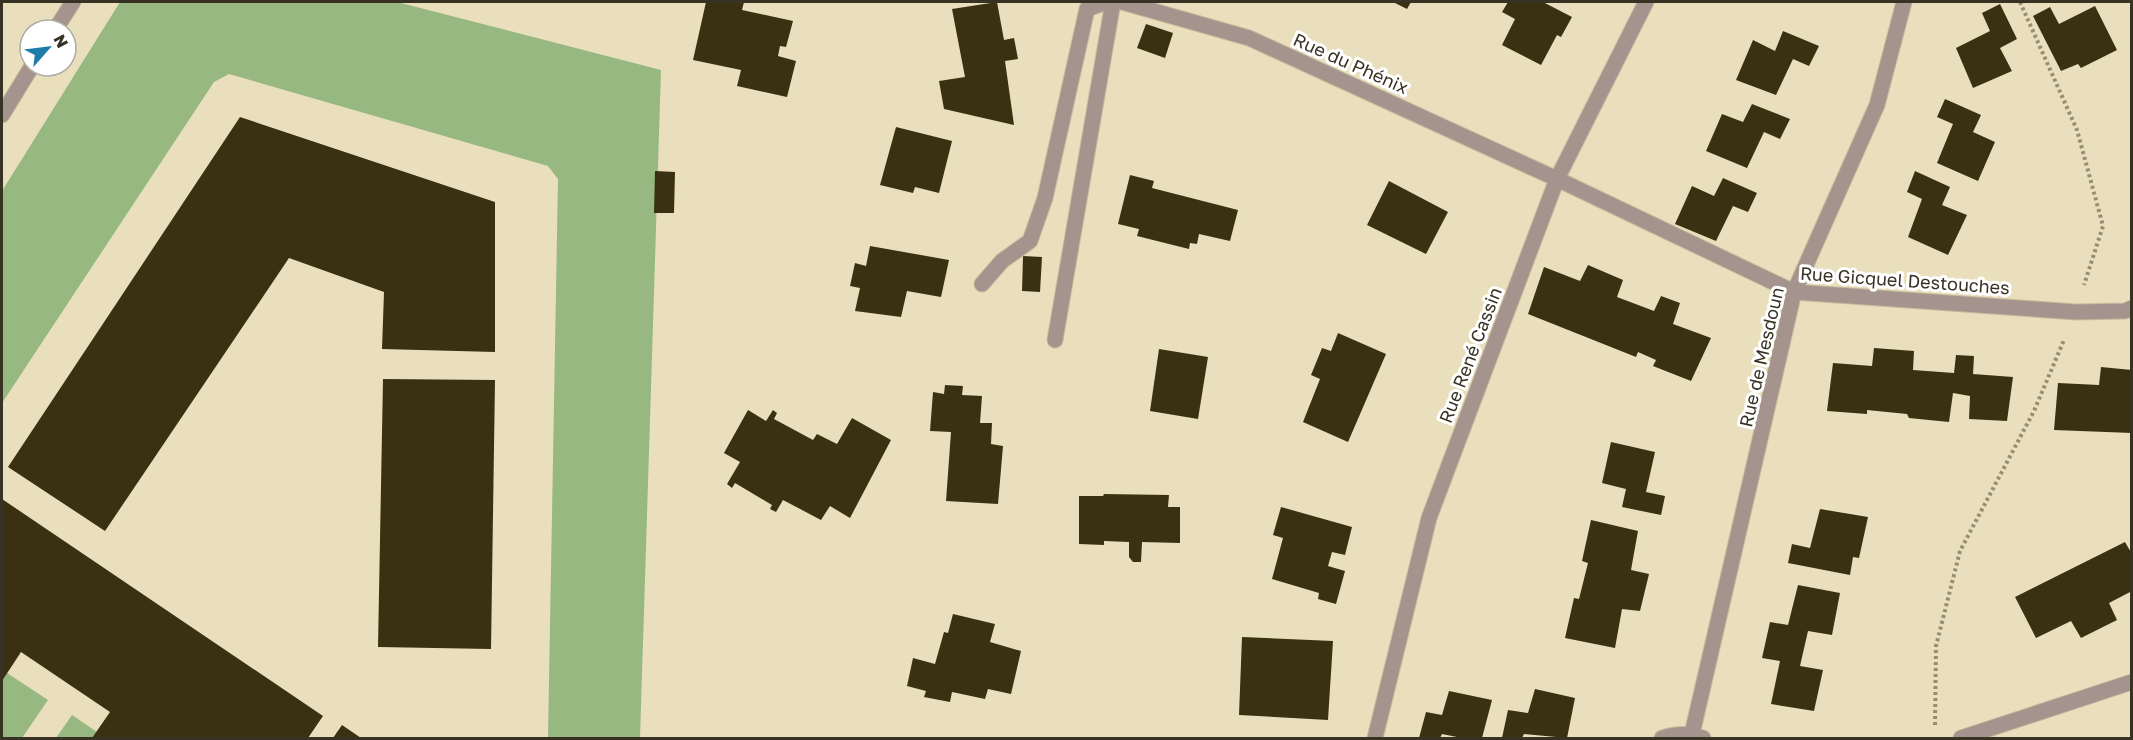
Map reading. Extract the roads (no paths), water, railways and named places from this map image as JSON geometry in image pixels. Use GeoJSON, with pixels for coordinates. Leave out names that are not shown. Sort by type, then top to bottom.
{"type":"FeatureCollection","features":[{"type":"Feature","properties":{"kind":"street"},"geometry":{"type":"LineString","coordinates":[[63,18],[73,2]]}},
{"type":"Feature","properties":{"kind":"street"},"geometry":{"type":"LineString","coordinates":[[982,284],[1002,261],[1030,241],[1045,198],[1087,9],[1107,2]]}},
{"type":"Feature","properties":{"kind":"street"},"geometry":{"type":"LineString","coordinates":[[1055,340],[1113,2]]}},
{"type":"Feature","properties":{"kind":"street","name":"Rue du Phénix"},"geometry":{"type":"LineString","coordinates":[[1122,2],[1249,38],[1557,178]]}},
{"type":"Feature","properties":{"kind":"street","name":"Rue René Cassin"},"geometry":{"type":"LineString","coordinates":[[1375,738],[1430,518],[1557,178],[1646,2]]}},
{"type":"Feature","properties":{"kind":"street","name":"Rue de Mesdoun"},"geometry":{"type":"LineString","coordinates":[[1697,736],[1794,292],[1876,105],[1904,2]]}},
{"type":"Feature","properties":{"kind":"street"},"geometry":{"type":"LineString","coordinates":[[3,110],[24,78]]}},
{"type":"Feature","properties":{"kind":"street","name":"Rue Gicquel Destouches"},"geometry":{"type":"LineString","coordinates":[[1557,178],[1794,292],[2076,312],[2125,311],[2132,308]]}},
{"type":"Feature","properties":{"kind":"street"},"geometry":{"type":"LineString","coordinates":[[1961,738],[2132,682]]}},
{"type":"Feature","properties":{"kind":"street"},"geometry":{"type":"LineString","coordinates":[[1662,738],[1674,734],[1697,736]]}}]}
